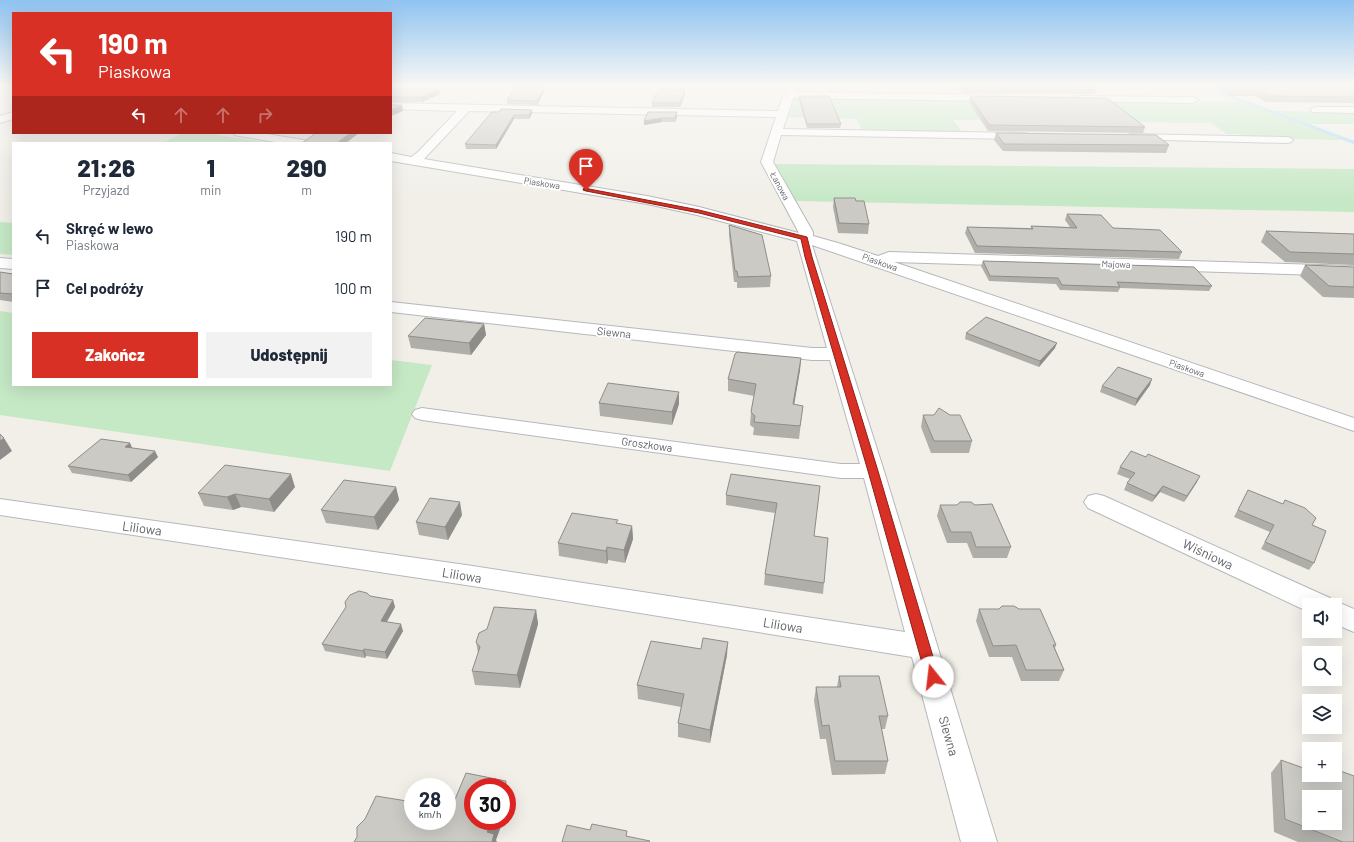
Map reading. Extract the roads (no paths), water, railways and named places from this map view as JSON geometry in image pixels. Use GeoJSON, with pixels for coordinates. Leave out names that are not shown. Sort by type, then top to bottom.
{"type":"FeatureCollection","features":[{"type":"Feature","properties":{"kind":"street"},"geometry":{"type":"LineString","coordinates":[[413,161],[422,155],[451,124]]}},
{"type":"Feature","properties":{"kind":"street","name":"Łanowa"},"geometry":{"type":"LineString","coordinates":[[779,124],[767,162],[806,232],[805,238]]}},
{"type":"Feature","properties":{"kind":"street"},"geometry":{"type":"LineString","coordinates":[[777,132],[1036,136]]}},
{"type":"Feature","properties":{"kind":"street"},"geometry":{"type":"LineString","coordinates":[[245,134],[297,142]]}},
{"type":"Feature","properties":{"kind":"street"},"geometry":{"type":"LineString","coordinates":[[1123,137],[1287,140]]}},
{"type":"Feature","properties":{"kind":"street","name":"Piaskowa"},"geometry":{"type":"LineString","coordinates":[[392,157],[647,200],[699,211],[805,238],[1354,425]]}},
{"type":"Feature","properties":{"kind":"street","name":"Siewna"},"geometry":{"type":"LineString","coordinates":[[805,238],[804,243],[873,471],[980,842]]}},
{"type":"Feature","properties":{"kind":"street","name":"Majowa"},"geometry":{"type":"LineString","coordinates":[[878,262],[889,257],[1354,272]]}},
{"type":"Feature","properties":{"kind":"street"},"geometry":{"type":"LineString","coordinates":[[0,263],[12,264]]}},
{"type":"Feature","properties":{"kind":"street","name":"Siewna"},"geometry":{"type":"LineString","coordinates":[[392,307],[812,354],[837,354]]}},
{"type":"Feature","properties":{"kind":"street","name":"Groszkowa"},"geometry":{"type":"LineString","coordinates":[[422,414],[842,471],[873,471]]}},
{"type":"Feature","properties":{"kind":"street","name":"Wiśniowa"},"geometry":{"type":"LineString","coordinates":[[1096,502],[1305,598]]}},
{"type":"Feature","properties":{"kind":"street","name":"Liliowa"},"geometry":{"type":"LineString","coordinates":[[0,507],[458,574],[924,647]]}},
{"type":"Feature","properties":{"kind":"street"},"geometry":{"type":"LineString","coordinates":[[1342,615],[1354,621]]}},
{"type":"Feature","properties":{"kind":"waterway"},"geometry":{"type":"LineString","coordinates":[[1304,124],[1354,143]]}}]}
